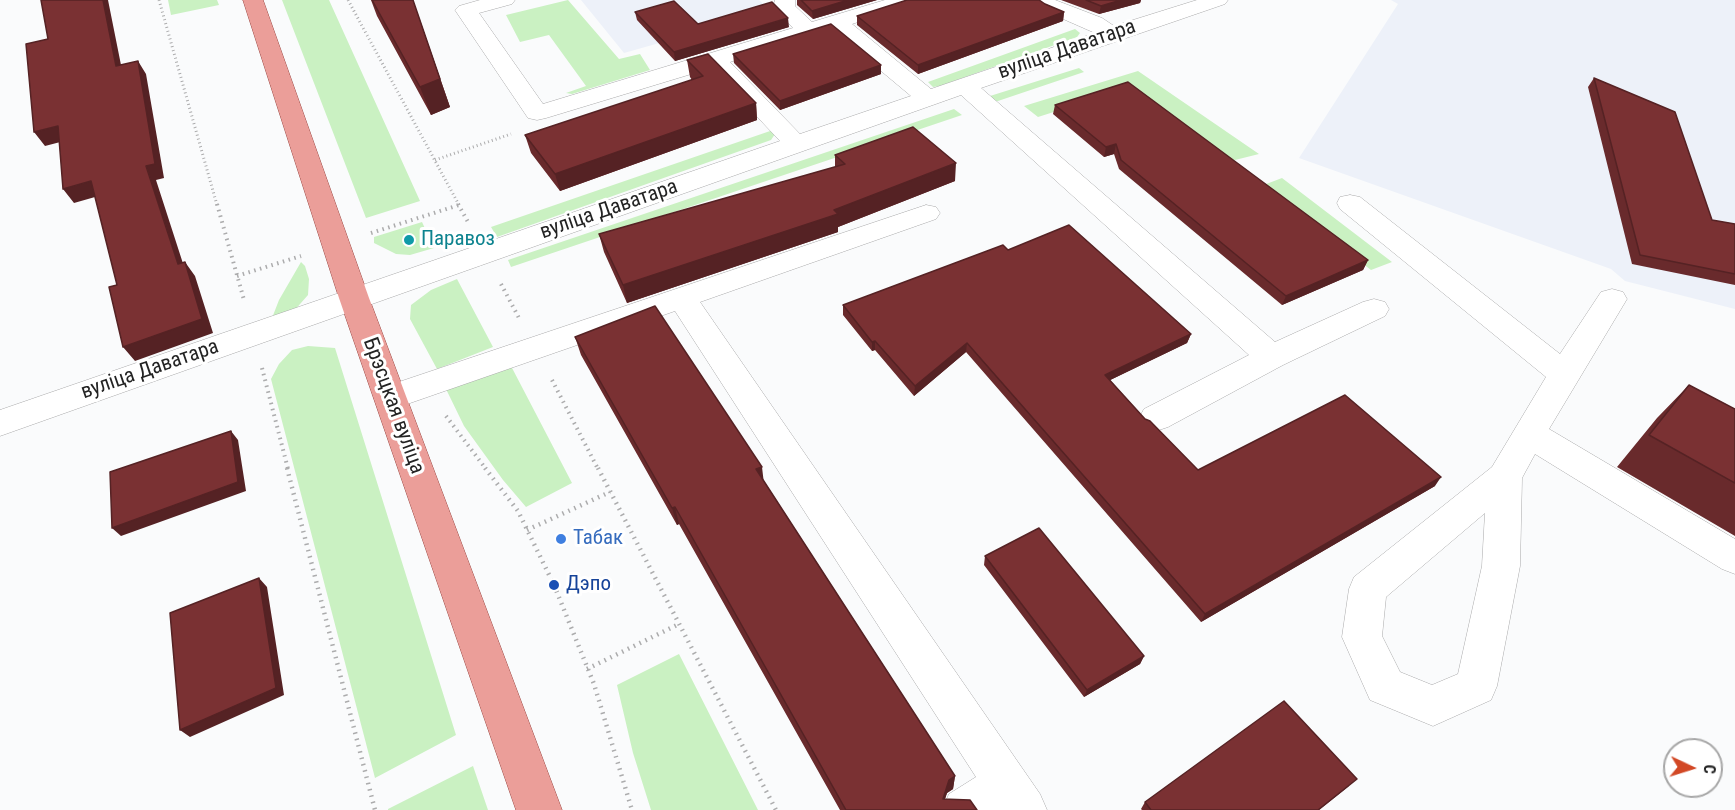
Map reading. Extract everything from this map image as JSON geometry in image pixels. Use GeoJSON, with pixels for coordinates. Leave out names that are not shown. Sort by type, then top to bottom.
{"type":"FeatureCollection","features":[{"type":"Feature","properties":{"kind":"main road","name":"Брэсцкая вуліца"},"geometry":{"type":"LineString","coordinates":[[253,0],[354,298],[539,810]]}},
{"type":"Feature","properties":{"kind":"street"},"geometry":{"type":"LineString","coordinates":[[505,0],[466,10],[537,113],[907,0]]}},
{"type":"Feature","properties":{"kind":"street"},"geometry":{"type":"LineString","coordinates":[[785,0],[784,7],[808,31]]}},
{"type":"Feature","properties":{"kind":"street"},"geometry":{"type":"LineString","coordinates":[[1040,0],[1094,23],[1112,34]]}},
{"type":"Feature","properties":{"kind":"street","name":"вуліца Даватара"},"geometry":{"type":"LineString","coordinates":[[0,423],[1112,34],[1218,0]]}},
{"type":"Feature","properties":{"kind":"street"},"geometry":{"type":"LineString","coordinates":[[836,22],[929,99]]}},
{"type":"Feature","properties":{"kind":"street"},"geometry":{"type":"LineString","coordinates":[[715,59],[796,144]]}},
{"type":"Feature","properties":{"kind":"street"},"geometry":{"type":"LineString","coordinates":[[965,86],[1272,357]]}},
{"type":"Feature","properties":{"kind":"street"},"geometry":{"type":"LineString","coordinates":[[1350,203],[1564,374]]}},
{"type":"Feature","properties":{"kind":"street"},"geometry":{"type":"LineString","coordinates":[[390,398],[926,213]]}},
{"type":"Feature","properties":{"kind":"street"},"geometry":{"type":"LineString","coordinates":[[681,297],[1015,797],[965,810]]}},
{"type":"Feature","properties":{"kind":"street"},"geometry":{"type":"LineString","coordinates":[[1504,477],[1501,566],[1476,687],[1433,706],[1385,686],[1362,637],[1368,589],[1504,477],[1564,374],[1612,299]]}},
{"type":"Feature","properties":{"kind":"street"},"geometry":{"type":"LineString","coordinates":[[1156,418],[1272,357],[1374,309]]}},
{"type":"Feature","properties":{"kind":"street"},"geometry":{"type":"LineString","coordinates":[[1528,434],[1735,558]]}},
{"type":"Feature","properties":{"kind":"path"},"geometry":{"type":"LineString","coordinates":[[159,0],[253,333],[375,810]]}},
{"type":"Feature","properties":{"kind":"path"},"geometry":{"type":"LineString","coordinates":[[348,0],[485,253],[776,810]]}},
{"type":"Feature","properties":{"kind":"path"},"geometry":{"type":"LineString","coordinates":[[428,385],[461,438],[518,511],[554,585],[587,669],[632,810]]}},
{"type":"Feature","properties":{"kind":"path"},"geometry":{"type":"LineString","coordinates":[[527,530],[610,492]]}},
{"type":"Feature","properties":{"kind":"path"},"geometry":{"type":"LineString","coordinates":[[587,669],[679,624]]}},
{"type":"Feature","properties":{"kind":"shaded area"},"geometry":{"type":"Polygon","coordinates":[[[581,0],[759,0],[772,11],[624,53],[581,0]]]}},
{"type":"Feature","properties":{"kind":"shaded area"},"geometry":{"type":"Polygon","coordinates":[[[1391,0],[1735,0],[1735,309],[1625,281],[1611,269],[1299,158],[1398,4],[1391,0]]]}},
{"type":"Feature","properties":{"kind":"green space"},"geometry":{"type":"Polygon","coordinates":[[[168,0],[217,0],[219,5],[171,15],[168,0]]]}},
{"type":"Feature","properties":{"kind":"green space"},"geometry":{"type":"Polygon","coordinates":[[[282,0],[329,0],[420,201],[366,218],[282,0]]]}},
{"type":"Feature","properties":{"kind":"green space"},"geometry":{"type":"Polygon","coordinates":[[[568,0],[619,59],[640,54],[650,70],[572,94],[566,93],[586,86],[549,35],[520,42],[506,15],[568,0]]]}},
{"type":"Feature","properties":{"kind":"green space"},"geometry":{"type":"Polygon","coordinates":[[[1075,29],[1080,33],[1077,37],[940,86],[933,87],[928,82],[1075,29]]]}},
{"type":"Feature","properties":{"kind":"green space"},"geometry":{"type":"Polygon","coordinates":[[[1079,68],[1084,72],[995,102],[990,96],[1079,68]]]}},
{"type":"Feature","properties":{"kind":"green space"},"geometry":{"type":"Polygon","coordinates":[[[1138,71],[1259,154],[1227,162],[1126,89],[1038,117],[1024,106],[1138,71]]]}},
{"type":"Feature","properties":{"kind":"green space"},"geometry":{"type":"Polygon","coordinates":[[[954,109],[962,115],[511,267],[508,260],[954,109]]]}},
{"type":"Feature","properties":{"kind":"green space"},"geometry":{"type":"Polygon","coordinates":[[[773,130],[775,134],[771,140],[497,237],[491,227],[773,130]]]}},
{"type":"Feature","properties":{"kind":"green space"},"geometry":{"type":"Polygon","coordinates":[[[1282,178],[1392,262],[1371,270],[1261,186],[1282,178]]]}},
{"type":"Feature","properties":{"kind":"green space"},"geometry":{"type":"Polygon","coordinates":[[[422,222],[434,248],[410,255],[396,254],[374,243],[374,237],[422,222]]]}},
{"type":"Feature","properties":{"kind":"green space"},"geometry":{"type":"Polygon","coordinates":[[[301,262],[305,266],[309,279],[308,295],[293,312],[272,318],[279,300],[301,262]]]}},
{"type":"Feature","properties":{"kind":"green space"},"geometry":{"type":"Polygon","coordinates":[[[457,279],[493,347],[437,369],[410,319],[411,305],[431,290],[457,279]]]}},
{"type":"Feature","properties":{"kind":"green space"},"geometry":{"type":"Polygon","coordinates":[[[308,346],[335,348],[456,735],[375,778],[271,379],[279,364],[292,350],[308,346]]]}},
{"type":"Feature","properties":{"kind":"green space"},"geometry":{"type":"Polygon","coordinates":[[[511,366],[572,483],[526,507],[503,480],[464,426],[446,389],[511,366]]]}},
{"type":"Feature","properties":{"kind":"green space"},"geometry":{"type":"Polygon","coordinates":[[[679,654],[758,810],[651,810],[633,753],[617,685],[679,654]]]}},
{"type":"Feature","properties":{"kind":"green space"},"geometry":{"type":"Polygon","coordinates":[[[473,766],[488,810],[388,810],[388,809],[473,766]]]}},
{"type":"Feature","properties":{"kind":"building"},"geometry":{"type":"Polygon","coordinates":[[[41,0],[103,0],[116,66],[138,61],[155,164],[146,166],[178,264],[185,262],[202,319],[123,347],[109,287],[117,285],[91,181],[63,189],[58,126],[34,132],[26,44],[48,39],[41,0]]]}},
{"type":"Feature","properties":{"kind":"building"},"geometry":{"type":"Polygon","coordinates":[[[372,0],[413,0],[440,79],[420,87],[372,0]]]}},
{"type":"Feature","properties":{"kind":"building"},"geometry":{"type":"Polygon","coordinates":[[[801,0],[848,0],[812,11],[801,0]]]}},
{"type":"Feature","properties":{"kind":"building"},"geometry":{"type":"Polygon","coordinates":[[[907,0],[1039,0],[1064,12],[918,65],[857,16],[907,0]]]}},
{"type":"Feature","properties":{"kind":"building"},"geometry":{"type":"Polygon","coordinates":[[[1086,0],[1121,0],[1101,6],[1086,0]]]}},
{"type":"Feature","properties":{"kind":"building"},"geometry":{"type":"Polygon","coordinates":[[[674,1],[698,24],[772,2],[788,18],[674,52],[635,12],[674,1]]]}},
{"type":"Feature","properties":{"kind":"building"},"geometry":{"type":"Polygon","coordinates":[[[831,24],[881,65],[780,101],[733,54],[831,24]]]}},
{"type":"Feature","properties":{"kind":"building"},"geometry":{"type":"Polygon","coordinates":[[[708,54],[756,103],[555,174],[525,135],[703,76],[687,60],[708,54]]]}},
{"type":"Feature","properties":{"kind":"building"},"geometry":{"type":"Polygon","coordinates":[[[1594,78],[1675,112],[1712,220],[1735,224],[1735,274],[1640,255],[1594,78]]]}},
{"type":"Feature","properties":{"kind":"building"},"geometry":{"type":"Polygon","coordinates":[[[1128,82],[1368,260],[1286,296],[1121,160],[1116,144],[1106,147],[1055,105],[1128,82]]]}},
{"type":"Feature","properties":{"kind":"building"},"geometry":{"type":"Polygon","coordinates":[[[913,127],[956,163],[834,210],[838,214],[623,285],[599,234],[845,164],[835,155],[913,127]]]}},
{"type":"Feature","properties":{"kind":"building"},"geometry":{"type":"Polygon","coordinates":[[[1069,225],[1191,334],[1105,375],[1145,419],[1150,421],[1198,470],[1345,395],[1441,477],[1205,614],[967,343],[915,386],[875,341],[872,342],[843,305],[1003,245],[1008,250],[1069,225]]]}},
{"type":"Feature","properties":{"kind":"building"},"geometry":{"type":"Polygon","coordinates":[[[655,306],[762,467],[756,469],[955,776],[949,780],[943,799],[970,800],[977,810],[846,810],[675,507],[672,508],[575,337],[655,306]]]}},
{"type":"Feature","properties":{"kind":"building"},"geometry":{"type":"Polygon","coordinates":[[[1689,385],[1735,409],[1735,483],[1649,435],[1689,385]]]}},
{"type":"Feature","properties":{"kind":"building"},"geometry":{"type":"Polygon","coordinates":[[[231,431],[238,482],[112,528],[110,472],[231,431]]]}},
{"type":"Feature","properties":{"kind":"building"},"geometry":{"type":"Polygon","coordinates":[[[1039,528],[1144,656],[1087,690],[985,556],[1039,528]]]}},
{"type":"Feature","properties":{"kind":"building"},"geometry":{"type":"Polygon","coordinates":[[[259,578],[276,688],[180,730],[170,613],[259,578]]]}},
{"type":"Feature","properties":{"kind":"building"},"geometry":{"type":"Polygon","coordinates":[[[1284,701],[1357,779],[1318,810],[1151,810],[1145,802],[1284,701]]]}},
{"type":"Feature","properties":{"kind":"place","name":"Паравоз"},"geometry":{"type":"Point","coordinates":[409,240]}},
{"type":"Feature","properties":{"kind":"place","name":"Табак"},"geometry":{"type":"Point","coordinates":[561,539]}},
{"type":"Feature","properties":{"kind":"place","name":"Дэпо"},"geometry":{"type":"Point","coordinates":[554,585]}}]}
